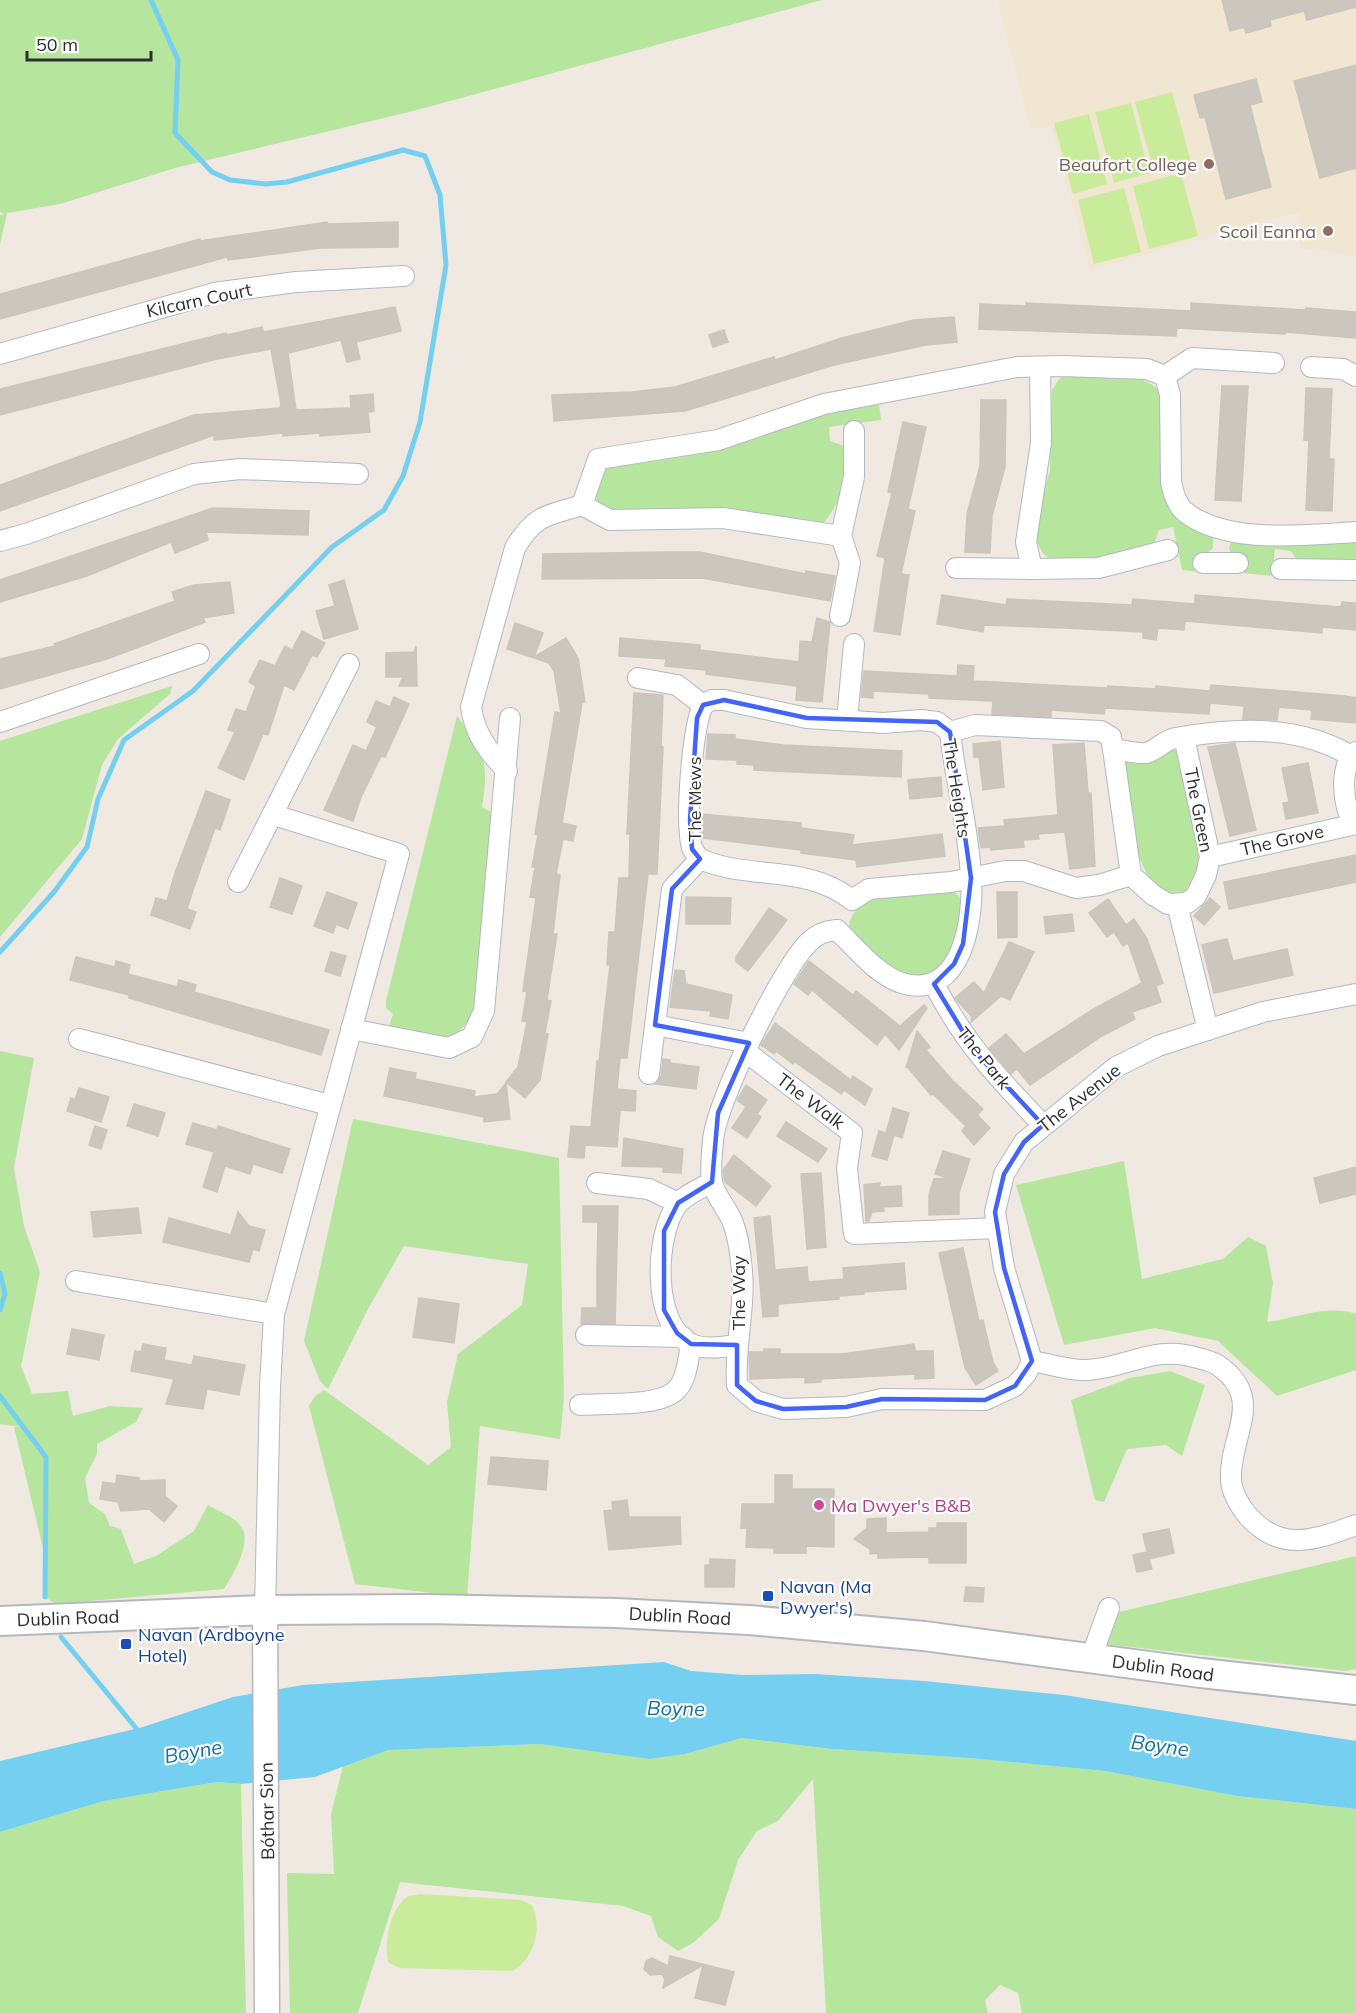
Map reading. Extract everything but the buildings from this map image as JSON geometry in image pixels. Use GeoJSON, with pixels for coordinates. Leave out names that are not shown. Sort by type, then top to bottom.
{"type":"FeatureCollection","features":[{"type":"Feature","properties":{"kind":"main road","name":"Dublin Road"},"geometry":{"type":"LineString","coordinates":[[0,1621],[265,1610],[579,1611],[749,1620],[945,1638],[1212,1675],[1356,1690]]}},
{"type":"Feature","properties":{"kind":"street","name":"Kilcarn Court"},"geometry":{"type":"LineString","coordinates":[[0,354],[214,293],[296,282],[404,276]]}},
{"type":"Feature","properties":{"kind":"street"},"geometry":{"type":"LineString","coordinates":[[1165,376],[1192,358],[1274,363]]}},
{"type":"Feature","properties":{"kind":"street"},"geometry":{"type":"LineString","coordinates":[[582,505],[598,459],[718,440],[835,402],[1017,367],[1146,369],[1165,376]]}},
{"type":"Feature","properties":{"kind":"street"},"geometry":{"type":"LineString","coordinates":[[1032,569],[1026,542],[1041,443],[1040,367]]}},
{"type":"Feature","properties":{"kind":"street"},"geometry":{"type":"LineString","coordinates":[[1311,367],[1343,369],[1356,376]]}},
{"type":"Feature","properties":{"kind":"street"},"geometry":{"type":"LineString","coordinates":[[1165,376],[1170,395],[1171,482],[1174,494],[1183,510],[1223,531],[1304,536],[1356,532]]}},
{"type":"Feature","properties":{"kind":"street"},"geometry":{"type":"LineString","coordinates":[[840,616],[850,563],[841,537],[854,477],[854,431]]}},
{"type":"Feature","properties":{"kind":"street"},"geometry":{"type":"LineString","coordinates":[[0,541],[26,534],[194,474],[240,469],[358,474]]}},
{"type":"Feature","properties":{"kind":"street"},"geometry":{"type":"LineString","coordinates":[[507,771],[483,746],[473,722],[471,707],[515,548],[525,530],[538,518],[582,505],[610,520],[723,518],[841,537]]}},
{"type":"Feature","properties":{"kind":"street"},"geometry":{"type":"LineString","coordinates":[[1220,563],[1223,531]]}},
{"type":"Feature","properties":{"kind":"street"},"geometry":{"type":"LineString","coordinates":[[956,568],[1098,568],[1168,550]]}},
{"type":"Feature","properties":{"kind":"street"},"geometry":{"type":"LineString","coordinates":[[1281,568],[1356,570]]}},
{"type":"Feature","properties":{"kind":"street"},"geometry":{"type":"LineString","coordinates":[[847,720],[854,644]]}},
{"type":"Feature","properties":{"kind":"street"},"geometry":{"type":"LineString","coordinates":[[0,722],[199,654]]}},
{"type":"Feature","properties":{"kind":"street"},"geometry":{"type":"LineString","coordinates":[[238,882],[349,664]]}},
{"type":"Feature","properties":{"kind":"street"},"geometry":{"type":"LineString","coordinates":[[638,678],[676,685],[703,705]]}},
{"type":"Feature","properties":{"kind":"street","name":"The Heights"},"geometry":{"type":"LineString","coordinates":[[703,705],[712,700],[724,700],[807,718],[883,723],[921,720],[937,722],[950,732],[971,878]]}},
{"type":"Feature","properties":{"kind":"street","name":"The Mews"},"geometry":{"type":"LineString","coordinates":[[648,1074],[672,889],[700,860],[693,849],[690,820],[694,741],[697,718],[703,705]]}},
{"type":"Feature","properties":{"kind":"street"},"geometry":{"type":"LineString","coordinates":[[351,1029],[449,1048],[472,1037],[484,1011],[510,718]]}},
{"type":"Feature","properties":{"kind":"street"},"geometry":{"type":"LineString","coordinates":[[950,732],[975,725],[1101,731],[1111,737],[1131,875],[1153,895],[1168,904],[1177,904],[1208,1030]]}},
{"type":"Feature","properties":{"kind":"street","name":"The Grove"},"geometry":{"type":"LineString","coordinates":[[1184,737],[1220,732],[1266,732],[1308,736],[1354,754],[1345,774],[1345,796],[1347,813],[1355,824],[1210,857]]}},
{"type":"Feature","properties":{"kind":"street"},"geometry":{"type":"LineString","coordinates":[[1113,749],[1146,753],[1171,739],[1184,737]]}},
{"type":"Feature","properties":{"kind":"street","name":"The Green"},"geometry":{"type":"LineString","coordinates":[[1177,904],[1187,903],[1196,896],[1210,857],[1184,737]]}},
{"type":"Feature","properties":{"kind":"street"},"geometry":{"type":"LineString","coordinates":[[265,1610],[274,1314],[399,854],[274,815]]}},
{"type":"Feature","properties":{"kind":"street"},"geometry":{"type":"LineString","coordinates":[[700,860],[714,865],[789,873],[819,880],[838,889],[852,900]]}},
{"type":"Feature","properties":{"kind":"street"},"geometry":{"type":"LineString","coordinates":[[971,878],[963,944],[945,977],[934,984],[903,983],[882,973],[837,930],[840,917],[852,900],[869,889],[971,878],[1005,871],[1024,871],[1076,888],[1099,885],[1131,875]]}},
{"type":"Feature","properties":{"kind":"street","name":"The Way"},"geometry":{"type":"LineString","coordinates":[[837,930],[823,932],[808,943],[794,962],[747,1047],[718,1113],[713,1138],[712,1182],[733,1223],[742,1264],[737,1385],[756,1401],[783,1409],[846,1407],[882,1399],[985,1400],[1015,1386],[1026,1374],[1032,1361]]}},
{"type":"Feature","properties":{"kind":"street","name":"The Park"},"geometry":{"type":"LineString","coordinates":[[934,984],[976,1053],[1043,1125]]}},
{"type":"Feature","properties":{"kind":"street","name":"The Avenue"},"geometry":{"type":"LineString","coordinates":[[1032,1361],[1004,1268],[995,1212],[1004,1174],[1024,1142],[1116,1067],[1158,1046],[1263,1012],[1356,994]]}},
{"type":"Feature","properties":{"kind":"street"},"geometry":{"type":"LineString","coordinates":[[655,1025],[747,1047]]}},
{"type":"Feature","properties":{"kind":"street"},"geometry":{"type":"LineString","coordinates":[[79,1039],[329,1105]]}},
{"type":"Feature","properties":{"kind":"street","name":"The Walk"},"geometry":{"type":"LineString","coordinates":[[747,1047],[852,1133],[847,1168],[854,1234],[998,1228]]}},
{"type":"Feature","properties":{"kind":"street"},"geometry":{"type":"LineString","coordinates":[[687,1340],[677,1333],[664,1310],[661,1254],[664,1231],[678,1203],[712,1182]]}},
{"type":"Feature","properties":{"kind":"street"},"geometry":{"type":"LineString","coordinates":[[597,1183],[649,1190],[678,1203]]}},
{"type":"Feature","properties":{"kind":"street"},"geometry":{"type":"LineString","coordinates":[[76,1281],[274,1314]]}},
{"type":"Feature","properties":{"kind":"street"},"geometry":{"type":"LineString","coordinates":[[586,1335],[687,1340],[713,1348],[737,1345]]}},
{"type":"Feature","properties":{"kind":"street"},"geometry":{"type":"LineString","coordinates":[[580,1405],[652,1401],[675,1392],[686,1374],[687,1340]]}},
{"type":"Feature","properties":{"kind":"street"},"geometry":{"type":"LineString","coordinates":[[1032,1361],[1084,1370],[1109,1367],[1153,1353],[1181,1352],[1218,1365],[1241,1388],[1244,1401],[1231,1480],[1240,1508],[1258,1527],[1273,1537],[1291,1541],[1325,1536],[1356,1525]]}},
{"type":"Feature","properties":{"kind":"street"},"geometry":{"type":"LineString","coordinates":[[1091,1658],[1109,1608]]}},
{"type":"Feature","properties":{"kind":"street","name":"Bóthar Sion"},"geometry":{"type":"LineString","coordinates":[[265,1610],[267,2013]]}},
{"type":"Feature","properties":{"kind":"highlighted area"},"geometry":{"type":"Polygon","coordinates":[[[724,700],[807,718],[937,722],[950,732],[971,878],[963,944],[954,964],[934,984],[976,1053],[1043,1125],[1024,1142],[1004,1174],[995,1212],[1004,1268],[1032,1361],[1015,1386],[985,1400],[882,1399],[846,1407],[783,1409],[756,1401],[737,1385],[737,1345],[691,1344],[677,1333],[664,1310],[664,1231],[678,1203],[712,1182],[718,1113],[749,1043],[655,1025],[672,889],[700,859],[692,849],[690,820],[697,718],[703,705],[724,700]]]}},
{"type":"Feature","properties":{"kind":"shaded area","name":"Beaufort College"},"geometry":{"type":"Polygon","coordinates":[[[1010,0],[1356,0],[1356,255],[1300,248],[1300,213],[1259,222],[1091,270],[1050,124],[1031,130],[998,3],[1010,0]]]}},
{"type":"Feature","properties":{"kind":"green space"},"geometry":{"type":"Polygon","coordinates":[[[0,0],[822,0],[413,111],[175,168],[60,204],[7,213],[0,245],[0,215],[5,214],[0,212],[0,0]]]}},
{"type":"Feature","properties":{"kind":"green space"},"geometry":{"type":"Polygon","coordinates":[[[1172,92],[1191,162],[1154,172],[1135,102],[1172,92]]]}},
{"type":"Feature","properties":{"kind":"green space"},"geometry":{"type":"Polygon","coordinates":[[[1131,103],[1149,173],[1114,183],[1095,112],[1131,103]]]}},
{"type":"Feature","properties":{"kind":"green space"},"geometry":{"type":"Polygon","coordinates":[[[1089,114],[1107,184],[1073,194],[1054,123],[1089,114]]]}},
{"type":"Feature","properties":{"kind":"green space"},"geometry":{"type":"Polygon","coordinates":[[[1181,173],[1198,236],[1149,249],[1133,186],[1181,173]]]}},
{"type":"Feature","properties":{"kind":"green space"},"geometry":{"type":"Polygon","coordinates":[[[1124,188],[1141,252],[1094,264],[1078,200],[1124,188]]]}},
{"type":"Feature","properties":{"kind":"green space"},"geometry":{"type":"Polygon","coordinates":[[[1067,375],[1131,377],[1143,380],[1162,394],[1162,472],[1213,538],[1213,548],[1206,554],[1198,554],[1201,572],[1182,570],[1173,527],[1159,530],[1154,544],[1103,561],[1051,561],[1042,552],[1036,540],[1043,493],[1050,471],[1052,390],[1060,378],[1067,375]]]}},
{"type":"Feature","properties":{"kind":"green space"},"geometry":{"type":"Polygon","coordinates":[[[879,404],[881,420],[829,427],[830,441],[844,446],[847,457],[846,480],[838,501],[819,528],[617,516],[597,503],[598,483],[608,467],[703,453],[827,414],[879,404]]]}},
{"type":"Feature","properties":{"kind":"green space"},"geometry":{"type":"Polygon","coordinates":[[[1232,539],[1356,541],[1356,564],[1298,562],[1291,551],[1275,549],[1272,576],[1244,573],[1244,558],[1231,554],[1229,548],[1232,539]]]}},
{"type":"Feature","properties":{"kind":"green space"},"geometry":{"type":"Polygon","coordinates":[[[172,686],[170,694],[118,739],[102,765],[82,839],[0,937],[0,741],[172,686]]]}},
{"type":"Feature","properties":{"kind":"green space"},"geometry":{"type":"Polygon","coordinates":[[[457,716],[474,739],[483,758],[485,779],[482,807],[491,812],[492,819],[477,1006],[460,1030],[440,1037],[417,1034],[389,1026],[393,1014],[386,1008],[386,1001],[457,716]]]}},
{"type":"Feature","properties":{"kind":"green space"},"geometry":{"type":"Polygon","coordinates":[[[1172,749],[1180,752],[1193,804],[1199,857],[1190,890],[1171,892],[1156,885],[1145,870],[1137,849],[1123,766],[1125,760],[1172,749]]]}},
{"type":"Feature","properties":{"kind":"green space"},"geometry":{"type":"Polygon","coordinates":[[[953,891],[962,899],[955,939],[947,956],[937,968],[924,975],[909,976],[892,969],[853,934],[849,926],[854,913],[863,904],[876,899],[908,893],[953,891]]]}},
{"type":"Feature","properties":{"kind":"green space"},"geometry":{"type":"Polygon","coordinates":[[[0,1051],[34,1058],[14,1168],[24,1226],[40,1272],[21,1366],[32,1394],[68,1391],[73,1416],[110,1406],[143,1408],[136,1422],[97,1444],[97,1454],[85,1478],[89,1503],[105,1514],[110,1526],[121,1529],[134,1564],[156,1556],[194,1531],[208,1505],[233,1519],[244,1531],[245,1539],[241,1557],[224,1589],[56,1604],[45,1597],[43,1548],[14,1427],[20,1427],[0,1424],[0,1051]]]}},
{"type":"Feature","properties":{"kind":"green space"},"geometry":{"type":"Polygon","coordinates":[[[353,1119],[559,1158],[564,1397],[560,1439],[480,1426],[467,1597],[355,1584],[309,1406],[315,1396],[324,1390],[428,1465],[451,1447],[447,1402],[458,1354],[522,1305],[528,1264],[404,1246],[368,1309],[328,1389],[320,1381],[304,1341],[353,1119]]]}},
{"type":"Feature","properties":{"kind":"green space"},"geometry":{"type":"Polygon","coordinates":[[[1124,1161],[1142,1279],[1223,1259],[1248,1237],[1266,1246],[1273,1283],[1267,1322],[1323,1311],[1345,1311],[1356,1314],[1356,1370],[1277,1396],[1218,1341],[1155,1328],[1064,1345],[1016,1185],[1124,1161]]]}},
{"type":"Feature","properties":{"kind":"green space"},"geometry":{"type":"Polygon","coordinates":[[[1170,1371],[1205,1385],[1182,1456],[1166,1445],[1127,1449],[1104,1502],[1095,1500],[1071,1400],[1130,1378],[1170,1371]]]}},
{"type":"Feature","properties":{"kind":"green space"},"geometry":{"type":"Polygon","coordinates":[[[1356,1556],[1356,1669],[1346,1671],[1104,1644],[1115,1613],[1356,1556]]]}},
{"type":"Feature","properties":{"kind":"green space"},"geometry":{"type":"Polygon","coordinates":[[[742,1738],[831,1749],[969,1758],[1105,1771],[1237,1796],[1356,1809],[1356,2013],[1022,2013],[1018,1993],[1000,1985],[985,2000],[988,2013],[826,2013],[813,1779],[778,1821],[757,1831],[738,1860],[719,1919],[693,1943],[678,1951],[658,1937],[651,1916],[623,1906],[400,1882],[358,2013],[290,2013],[287,1873],[334,1874],[331,1815],[343,1766],[388,1750],[539,1744],[649,1759],[685,1754],[742,1738]]]}},
{"type":"Feature","properties":{"kind":"green space"},"geometry":{"type":"Polygon","coordinates":[[[217,1782],[241,1784],[246,2013],[0,2013],[0,1832],[104,1801],[217,1782]]]}},
{"type":"Feature","properties":{"kind":"green space"},"geometry":{"type":"Polygon","coordinates":[[[420,1894],[521,1900],[532,1905],[537,1923],[531,1951],[520,1966],[513,1971],[399,1968],[388,1962],[387,1955],[392,1918],[400,1903],[409,1896],[420,1894]]]}},
{"type":"Feature","properties":{"kind":"water","name":"Boyne"},"geometry":{"type":"Polygon","coordinates":[[[664,1662],[691,1671],[743,1675],[815,1674],[924,1681],[1064,1695],[1356,1741],[1356,1809],[1237,1796],[1105,1771],[969,1758],[831,1749],[742,1738],[685,1754],[649,1759],[539,1744],[388,1750],[315,1777],[241,1784],[217,1782],[104,1801],[0,1832],[0,1761],[143,1727],[233,1697],[303,1685],[664,1662]]]}},
{"type":"Feature","properties":{"kind":"waterway"},"geometry":{"type":"LineString","coordinates":[[0,952],[54,892],[87,847],[98,799],[124,740],[193,691],[332,547],[384,510],[403,476],[420,422],[446,265],[440,195],[425,156],[403,150],[287,182],[266,184],[230,180],[212,172],[175,133],[178,60],[151,0]]}},
{"type":"Feature","properties":{"kind":"waterway"},"geometry":{"type":"LineString","coordinates":[[0,1273],[5,1294],[0,1310]]}},
{"type":"Feature","properties":{"kind":"waterway"},"geometry":{"type":"LineString","coordinates":[[0,1396],[46,1457],[45,1597]]}},
{"type":"Feature","properties":{"kind":"waterway"},"geometry":{"type":"LineString","coordinates":[[61,1637],[140,1733]]}},
{"type":"Feature","properties":{"kind":"place","name":"Beaufort College"},"geometry":{"type":"Point","coordinates":[1209,164]}},
{"type":"Feature","properties":{"kind":"place","name":"Scoil Eanna"},"geometry":{"type":"Point","coordinates":[1328,231]}},
{"type":"Feature","properties":{"kind":"place","name":"Ma Dwyer's B&B"},"geometry":{"type":"Point","coordinates":[819,1505]}},
{"type":"Feature","properties":{"kind":"place","name":"Navan (Ma Dwyer's)"},"geometry":{"type":"Point","coordinates":[768,1596]}},
{"type":"Feature","properties":{"kind":"place","name":"Navan (Ardboyne Hotel)"},"geometry":{"type":"Point","coordinates":[126,1644]}}]}
